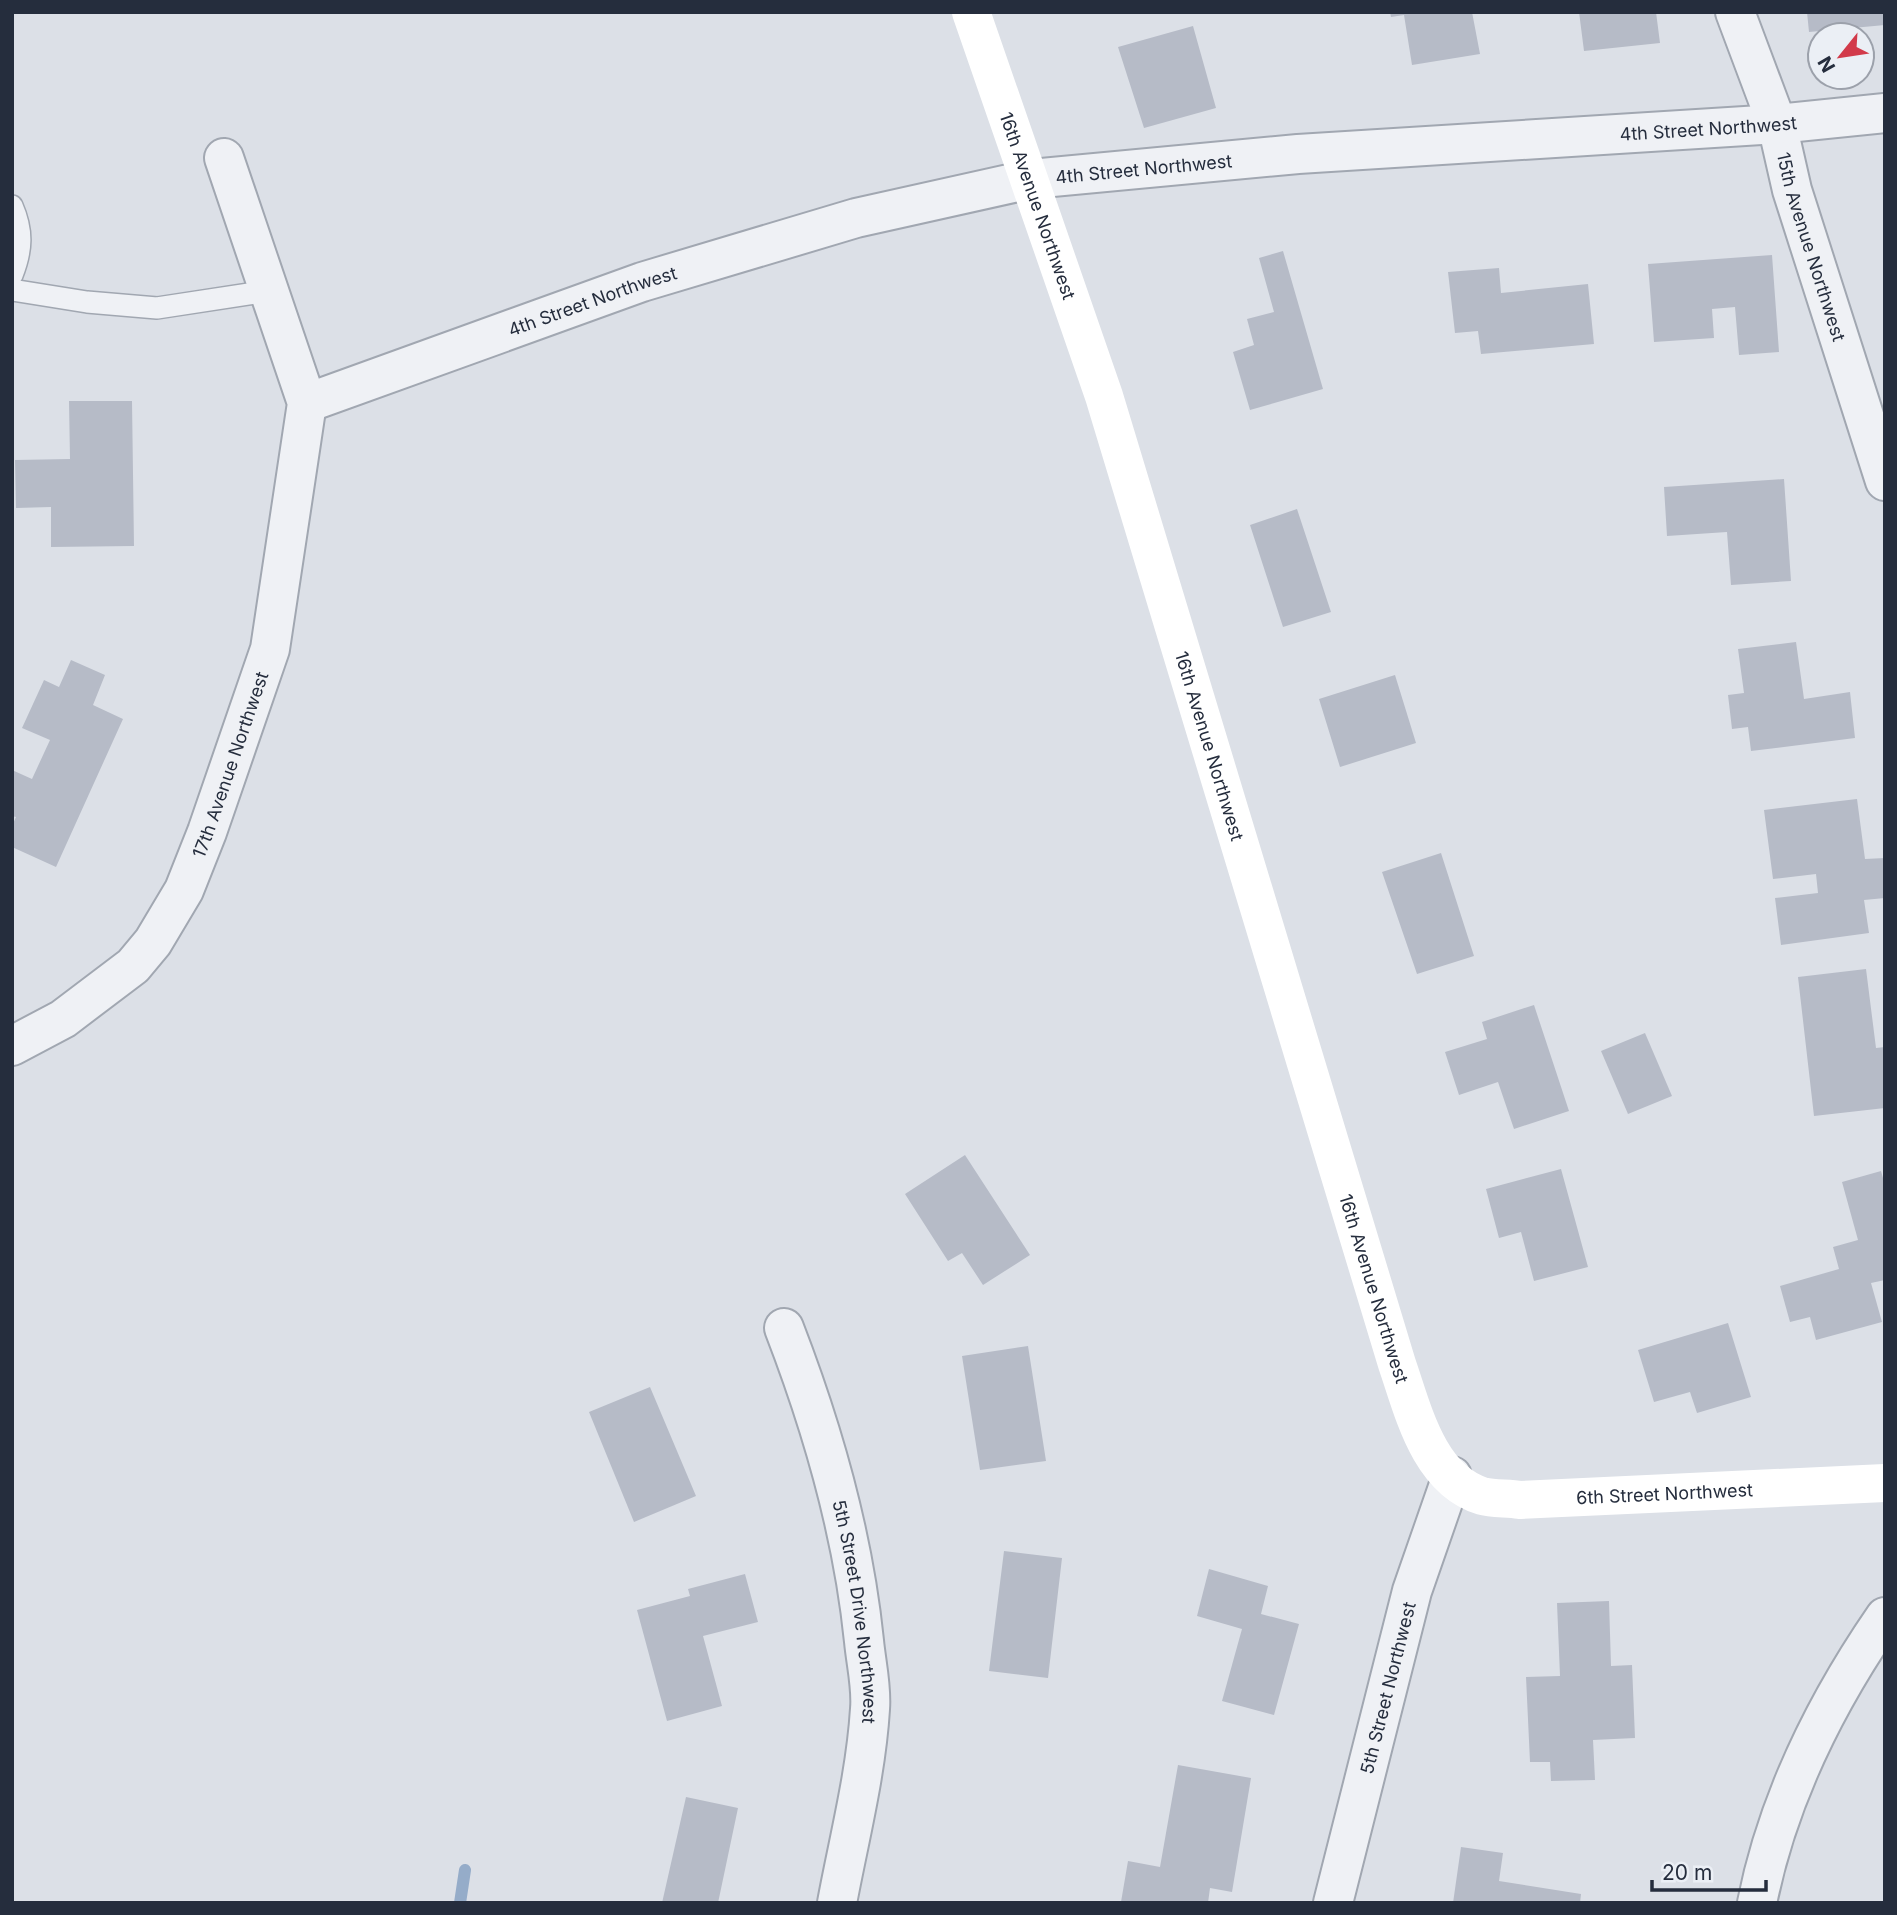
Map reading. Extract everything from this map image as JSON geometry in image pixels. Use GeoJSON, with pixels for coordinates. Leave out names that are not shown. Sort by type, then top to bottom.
{"type":"FeatureCollection","features":[{"type":"Feature","properties":{"kind":"main road","name":"16th Avenue Northwest"},"geometry":{"type":"LineString","coordinates":[[971,12],[1104,396],[1397,1364],[1422,1433],[1436,1460],[1452,1476]]}},
{"type":"Feature","properties":{"kind":"main road","name":"6th Street Northwest"},"geometry":{"type":"LineString","coordinates":[[1452,1476],[1482,1496],[1520,1500],[1885,1483]]}},
{"type":"Feature","properties":{"kind":"street","name":"15th Avenue Northwest"},"geometry":{"type":"LineString","coordinates":[[1735,12],[1777,124],[1792,190],[1885,481]]}},
{"type":"Feature","properties":{"kind":"street","name":"4th Street Northwest"},"geometry":{"type":"LineString","coordinates":[[307,403],[642,282],[856,218],[1031,179],[1297,154],[1777,124],[1885,113]]}},
{"type":"Feature","properties":{"kind":"street"},"geometry":{"type":"LineString","coordinates":[[224,158],[307,403]]}},
{"type":"Feature","properties":{"kind":"street","name":"17th Avenue Northwest"},"geometry":{"type":"LineString","coordinates":[[12,1046],[63,1019],[133,966],[153,942],[184,890],[207,832],[270,649],[307,403]]}},
{"type":"Feature","properties":{"kind":"street","name":"5th Street Drive Northwest"},"geometry":{"type":"LineString","coordinates":[[784,1328],[808,1391],[846,1526],[858,1582],[870,1707],[859,1787],[837,1903]]}},
{"type":"Feature","properties":{"kind":"street","name":"5th Street Northwest"},"geometry":{"type":"LineString","coordinates":[[1333,1903],[1412,1591],[1452,1476]]}},
{"type":"Feature","properties":{"kind":"street"},"geometry":{"type":"LineString","coordinates":[[1757,1903],[1787,1796],[1824,1712],[1885,1617]]}},
{"type":"Feature","properties":{"kind":"lane"},"geometry":{"type":"LineString","coordinates":[[12,206],[19,222],[21,252],[12,275]]}},
{"type":"Feature","properties":{"kind":"lane"},"geometry":{"type":"LineString","coordinates":[[12,290],[157,308],[269,291]]}},
{"type":"Feature","properties":{"kind":"building"},"geometry":{"type":"Polygon","coordinates":[[[1390,12],[1472,12],[1480,54],[1412,65],[1404,15],[1391,17],[1390,12]]]}},
{"type":"Feature","properties":{"kind":"building"},"geometry":{"type":"Polygon","coordinates":[[[1579,12],[1656,12],[1660,43],[1584,51],[1579,12]]]}},
{"type":"Feature","properties":{"kind":"building"},"geometry":{"type":"Polygon","coordinates":[[[1807,12],[1885,12],[1885,25],[1876,26],[1876,21],[1808,21],[1807,12]]]}},
{"type":"Feature","properties":{"kind":"building"},"geometry":{"type":"Polygon","coordinates":[[[1193,26],[1216,108],[1144,128],[1118,47],[1193,26]]]}},
{"type":"Feature","properties":{"kind":"building"},"geometry":{"type":"Polygon","coordinates":[[[1283,251],[1323,389],[1250,410],[1233,352],[1254,345],[1247,319],[1274,312],[1259,258],[1283,251]]]}},
{"type":"Feature","properties":{"kind":"building"},"geometry":{"type":"Polygon","coordinates":[[[1772,255],[1779,352],[1739,355],[1735,307],[1712,309],[1714,338],[1654,342],[1648,264],[1772,255]]]}},
{"type":"Feature","properties":{"kind":"building"},"geometry":{"type":"Polygon","coordinates":[[[1499,268],[1501,293],[1588,284],[1594,344],[1481,354],[1478,331],[1455,333],[1448,272],[1499,268]]]}},
{"type":"Feature","properties":{"kind":"building"},"geometry":{"type":"Polygon","coordinates":[[[69,401],[132,401],[134,546],[51,547],[51,507],[16,508],[15,460],[70,459],[69,401]]]}},
{"type":"Feature","properties":{"kind":"building"},"geometry":{"type":"Polygon","coordinates":[[[1784,479],[1791,581],[1731,585],[1727,532],[1667,536],[1664,487],[1784,479]]]}},
{"type":"Feature","properties":{"kind":"building"},"geometry":{"type":"Polygon","coordinates":[[[1297,509],[1331,612],[1283,627],[1250,525],[1297,509]]]}},
{"type":"Feature","properties":{"kind":"building"},"geometry":{"type":"Polygon","coordinates":[[[1796,642],[1804,699],[1850,692],[1855,738],[1751,751],[1748,727],[1732,729],[1728,695],[1744,693],[1738,649],[1796,642]]]}},
{"type":"Feature","properties":{"kind":"building"},"geometry":{"type":"Polygon","coordinates":[[[71,660],[105,675],[93,705],[123,719],[56,867],[12,847],[12,826],[16,817],[12,816],[12,770],[32,779],[50,740],[22,728],[44,680],[59,687],[71,660]]]}},
{"type":"Feature","properties":{"kind":"building"},"geometry":{"type":"Polygon","coordinates":[[[1395,675],[1416,743],[1340,767],[1319,699],[1395,675]]]}},
{"type":"Feature","properties":{"kind":"building"},"geometry":{"type":"Polygon","coordinates":[[[1857,799],[1865,859],[1885,858],[1885,898],[1864,900],[1869,933],[1781,945],[1775,898],[1818,893],[1816,874],[1773,879],[1764,810],[1857,799]]]}},
{"type":"Feature","properties":{"kind":"building"},"geometry":{"type":"Polygon","coordinates":[[[1441,853],[1474,956],[1417,974],[1382,872],[1441,853]]]}},
{"type":"Feature","properties":{"kind":"building"},"geometry":{"type":"Polygon","coordinates":[[[1866,969],[1876,1048],[1885,1047],[1885,1108],[1814,1116],[1798,977],[1866,969]]]}},
{"type":"Feature","properties":{"kind":"building"},"geometry":{"type":"Polygon","coordinates":[[[1534,1005],[1569,1111],[1514,1129],[1498,1082],[1459,1095],[1445,1052],[1487,1039],[1482,1022],[1534,1005]]]}},
{"type":"Feature","properties":{"kind":"building"},"geometry":{"type":"Polygon","coordinates":[[[1645,1033],[1672,1096],[1628,1114],[1601,1051],[1645,1033]]]}},
{"type":"Feature","properties":{"kind":"building"},"geometry":{"type":"Polygon","coordinates":[[[965,1155],[1030,1255],[983,1285],[962,1253],[948,1261],[905,1194],[965,1155]]]}},
{"type":"Feature","properties":{"kind":"building"},"geometry":{"type":"Polygon","coordinates":[[[1561,1169],[1588,1267],[1534,1281],[1521,1232],[1499,1238],[1486,1189],[1561,1169]]]}},
{"type":"Feature","properties":{"kind":"building"},"geometry":{"type":"Polygon","coordinates":[[[1881,1171],[1885,1185],[1885,1280],[1871,1283],[1882,1322],[1816,1340],[1810,1317],[1790,1322],[1780,1286],[1839,1269],[1833,1247],[1858,1240],[1842,1182],[1881,1171]]]}},
{"type":"Feature","properties":{"kind":"building"},"geometry":{"type":"Polygon","coordinates":[[[1728,1323],[1751,1397],[1697,1413],[1690,1392],[1654,1402],[1638,1350],[1728,1323]]]}},
{"type":"Feature","properties":{"kind":"building"},"geometry":{"type":"Polygon","coordinates":[[[1028,1346],[1046,1461],[980,1470],[962,1356],[1028,1346]]]}},
{"type":"Feature","properties":{"kind":"building"},"geometry":{"type":"Polygon","coordinates":[[[650,1387],[696,1496],[634,1522],[589,1412],[650,1387]]]}},
{"type":"Feature","properties":{"kind":"building"},"geometry":{"type":"Polygon","coordinates":[[[1004,1551],[1062,1558],[1048,1678],[989,1671],[1004,1551]]]}},
{"type":"Feature","properties":{"kind":"building"},"geometry":{"type":"Polygon","coordinates":[[[1209,1569],[1268,1586],[1261,1614],[1299,1624],[1274,1715],[1222,1701],[1242,1629],[1197,1616],[1209,1569]]]}},
{"type":"Feature","properties":{"kind":"building"},"geometry":{"type":"Polygon","coordinates":[[[745,1574],[758,1622],[703,1636],[722,1706],[667,1721],[637,1610],[690,1596],[688,1589],[745,1574]]]}},
{"type":"Feature","properties":{"kind":"building"},"geometry":{"type":"Polygon","coordinates":[[[1609,1601],[1611,1666],[1632,1665],[1635,1738],[1593,1740],[1595,1780],[1551,1781],[1550,1762],[1530,1762],[1526,1677],[1560,1676],[1557,1603],[1609,1601]]]}},
{"type":"Feature","properties":{"kind":"building"},"geometry":{"type":"Polygon","coordinates":[[[1178,1765],[1251,1778],[1232,1892],[1210,1888],[1208,1903],[1121,1902],[1128,1861],[1160,1867],[1178,1765]]]}},
{"type":"Feature","properties":{"kind":"building"},"geometry":{"type":"Polygon","coordinates":[[[686,1797],[738,1808],[718,1903],[662,1903],[686,1797]]]}},
{"type":"Feature","properties":{"kind":"building"},"geometry":{"type":"Polygon","coordinates":[[[1461,1847],[1503,1853],[1499,1881],[1581,1894],[1580,1903],[1453,1903],[1461,1847]]]}},
{"type":"Feature","properties":{"kind":"waterway"},"geometry":{"type":"LineString","coordinates":[[460,1903],[465,1870]]}}]}
